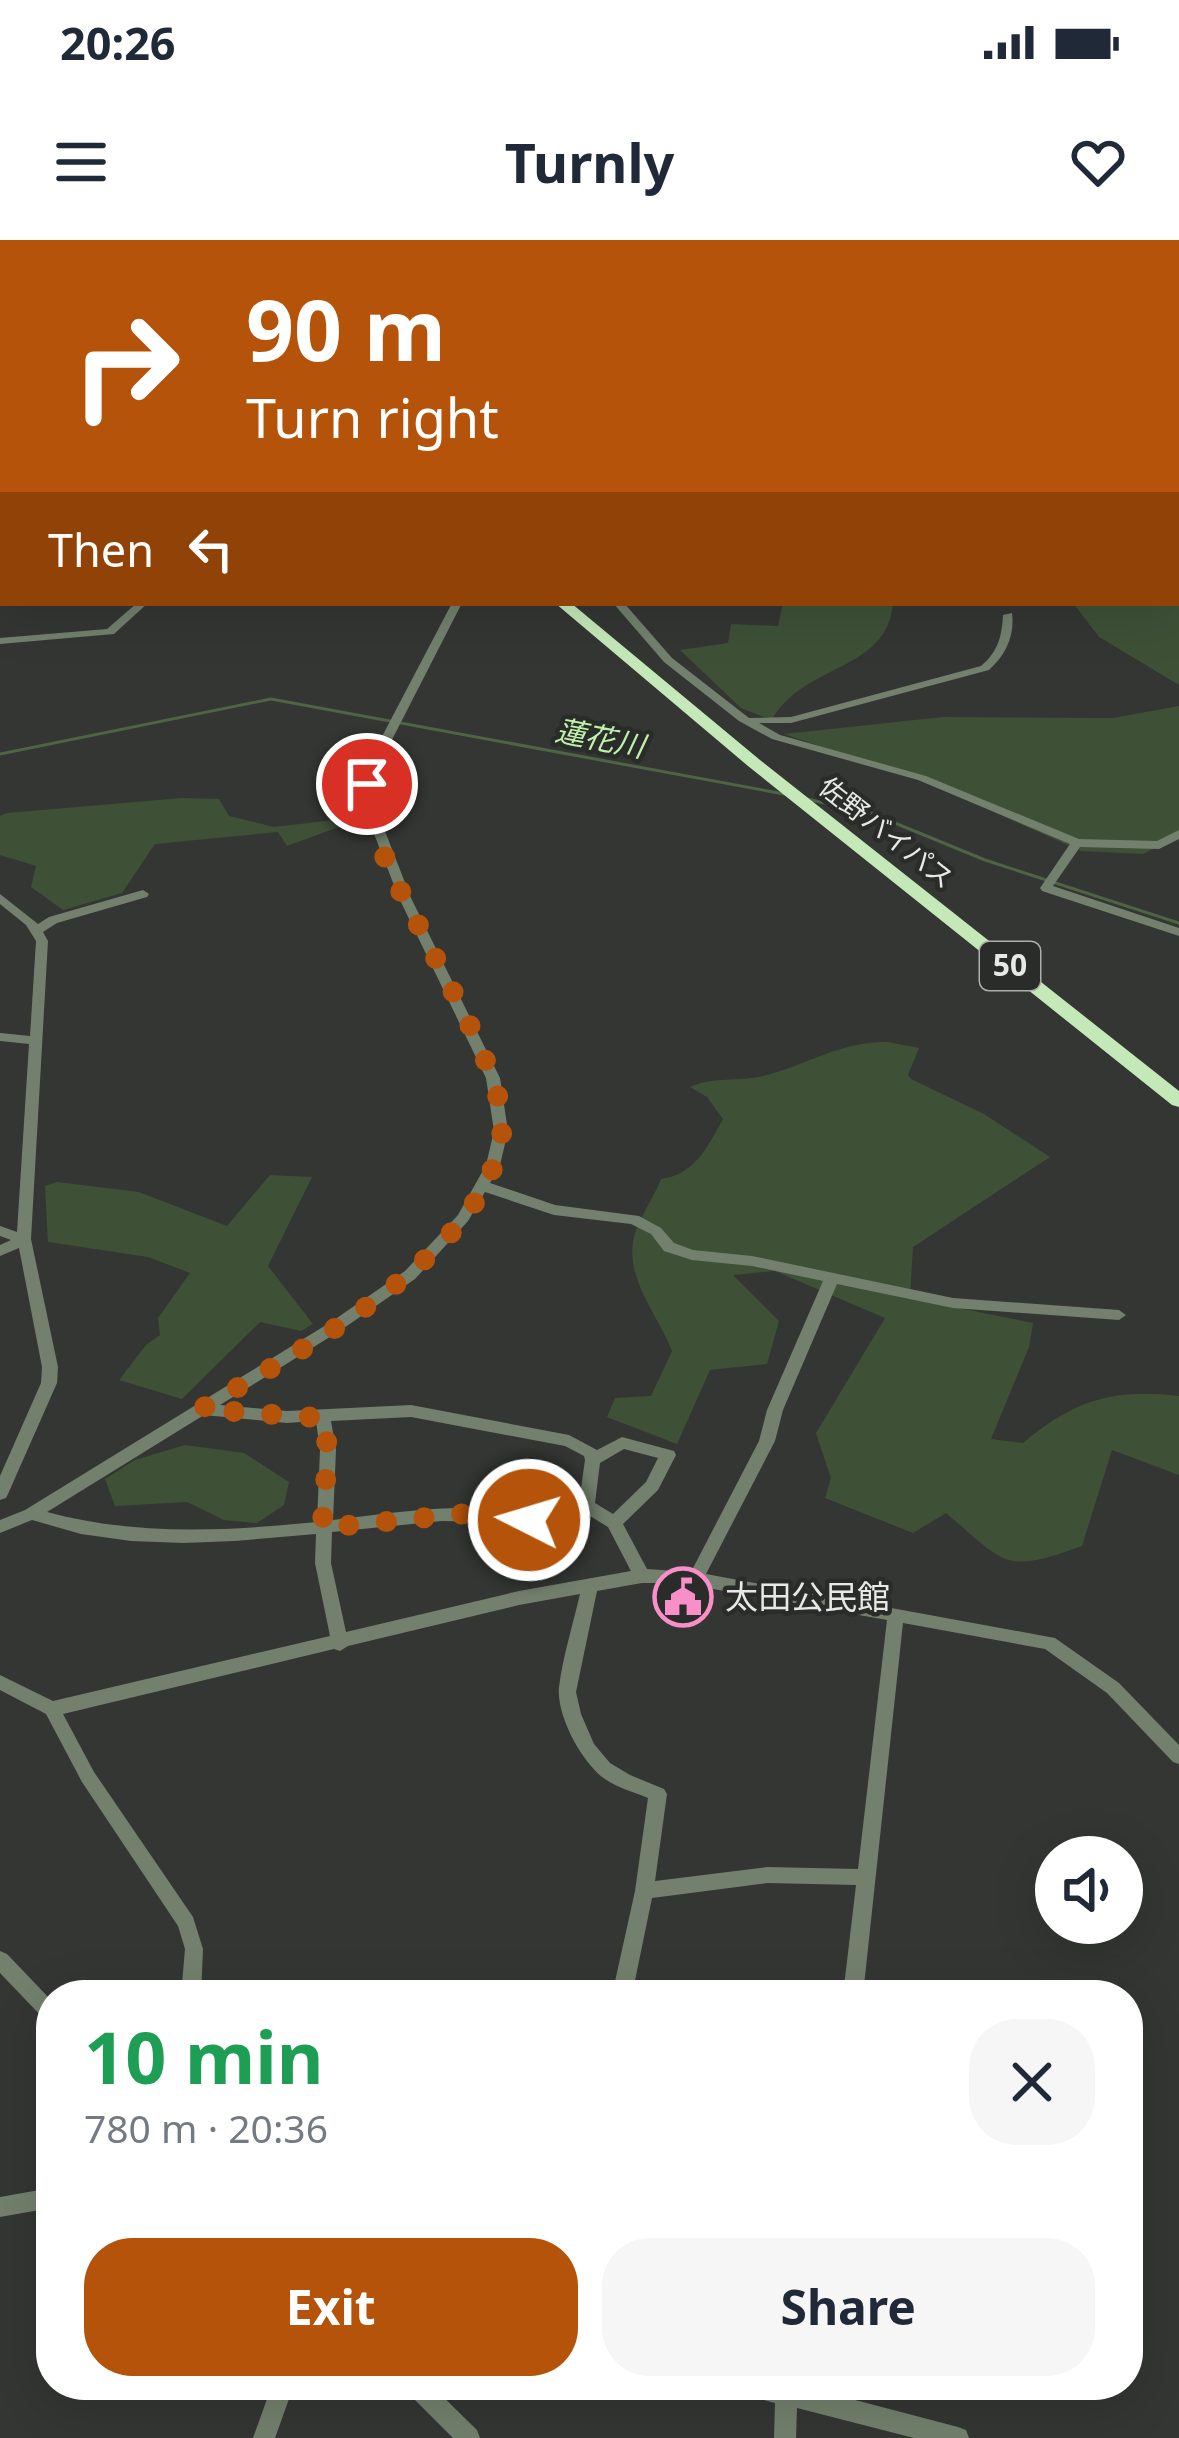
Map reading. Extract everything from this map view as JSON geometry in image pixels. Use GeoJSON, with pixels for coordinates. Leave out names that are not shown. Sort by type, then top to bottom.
{"type":"FeatureCollection","features":[{"type":"Feature","properties":{"kind":"highway","name":"佐野バイパス"},"geometry":{"type":"LineString","coordinates":[[566,606],[754,763],[1179,1101]]}},
{"type":"Feature","properties":{"kind":"highway","name":"佐野バイパス"},"geometry":{"type":"LineString","coordinates":[[586,606],[660,670],[1179,1083]]}},
{"type":"Feature","properties":{"kind":"street"},"geometry":{"type":"LineString","coordinates":[[0,641],[110,632],[140,606]]}},
{"type":"Feature","properties":{"kind":"street"},"geometry":{"type":"LineString","coordinates":[[0,1527],[31,1514],[410,1275],[463,1218],[482,1186],[502,1131],[493,1078],[405,898],[368,802],[372,767],[455,606]]}},
{"type":"Feature","properties":{"kind":"street"},"geometry":{"type":"LineString","coordinates":[[621,606],[668,660],[742,719],[776,737],[922,778],[1077,843],[1159,845],[1179,834]]}},
{"type":"Feature","properties":{"kind":"street"},"geometry":{"type":"LineString","coordinates":[[742,719],[791,720],[985,668],[997,658],[1008,633],[1008,615]]}},
{"type":"Feature","properties":{"kind":"street"},"geometry":{"type":"LineString","coordinates":[[1077,843],[1051,882],[1179,932]]}},
{"type":"Feature","properties":{"kind":"street"},"geometry":{"type":"LineString","coordinates":[[38,930],[53,920],[143,894]]}},
{"type":"Feature","properties":{"kind":"street"},"geometry":{"type":"LineString","coordinates":[[0,898],[38,930],[42,941],[24,1239],[50,1367],[49,1383],[0,1494]]}},
{"type":"Feature","properties":{"kind":"street"},"geometry":{"type":"LineString","coordinates":[[0,1037],[36,1041]]}},
{"type":"Feature","properties":{"kind":"street"},"geometry":{"type":"LineString","coordinates":[[482,1186],[554,1210],[634,1220],[656,1231],[669,1247],[692,1255],[752,1261],[953,1303],[1119,1315]]}},
{"type":"Feature","properties":{"kind":"street"},"geometry":{"type":"LineString","coordinates":[[0,1231],[24,1239]]}},
{"type":"Feature","properties":{"kind":"street"},"geometry":{"type":"LineString","coordinates":[[0,1251],[24,1239]]}},
{"type":"Feature","properties":{"kind":"street"},"geometry":{"type":"LineString","coordinates":[[696,1577],[767,1442],[775,1410],[832,1278]]}},
{"type":"Feature","properties":{"kind":"street"},"geometry":{"type":"LineString","coordinates":[[201,1409],[323,1418],[399,1411],[445,1415],[581,1445],[593,1460],[587,1506]]}},
{"type":"Feature","properties":{"kind":"street"},"geometry":{"type":"LineString","coordinates":[[323,1418],[328,1450],[323,1563],[340,1644]]}},
{"type":"Feature","properties":{"kind":"street"},"geometry":{"type":"LineString","coordinates":[[593,1460],[622,1443],[668,1455],[652,1486],[614,1523]]}},
{"type":"Feature","properties":{"kind":"street"},"geometry":{"type":"LineString","coordinates":[[31,1514],[66,1525],[119,1532],[204,1534],[462,1514],[529,1520],[587,1506],[614,1523],[642,1576]]}},
{"type":"Feature","properties":{"kind":"street"},"geometry":{"type":"LineString","coordinates":[[52,1709],[519,1598],[642,1576],[696,1577],[1049,1643],[1113,1688],[1179,1757]]}},
{"type":"Feature","properties":{"kind":"street"},"geometry":{"type":"LineString","coordinates":[[590,1585],[567,1692],[569,1709],[602,1766],[613,1776],[658,1794],[625,1980]]}},
{"type":"Feature","properties":{"kind":"street"},"geometry":{"type":"LineString","coordinates":[[854,1980],[896,1615]]}},
{"type":"Feature","properties":{"kind":"street"},"geometry":{"type":"LineString","coordinates":[[0,1682],[52,1709],[88,1778],[186,1923],[194,1949],[192,1980]]}},
{"type":"Feature","properties":{"kind":"street"},"geometry":{"type":"LineString","coordinates":[[644,1891],[766,1875],[864,1877]]}},
{"type":"Feature","properties":{"kind":"street"},"geometry":{"type":"LineString","coordinates":[[0,1960],[36,1997]]}},
{"type":"Feature","properties":{"kind":"street"},"geometry":{"type":"LineString","coordinates":[[0,2207],[36,2201]]}},
{"type":"Feature","properties":{"kind":"street"},"geometry":{"type":"LineString","coordinates":[[264,2438],[278,2400]]}},
{"type":"Feature","properties":{"kind":"street"},"geometry":{"type":"LineString","coordinates":[[431,2400],[469,2438]]}},
{"type":"Feature","properties":{"kind":"street"},"geometry":{"type":"LineString","coordinates":[[784,2438],[785,2400]]}},
{"type":"Feature","properties":{"kind":"street"},"geometry":{"type":"LineString","coordinates":[[821,2400],[958,2438]]}},
{"type":"Feature","properties":{"kind":"green space"},"geometry":{"type":"Polygon","coordinates":[[[782,606],[892,606],[888,626],[876,642],[803,687],[772,720],[741,708],[680,650],[728,643],[731,624],[778,626],[782,606]]]}},
{"type":"Feature","properties":{"kind":"green space"},"geometry":{"type":"Polygon","coordinates":[[[1075,606],[1179,606],[1179,685],[1099,637],[1075,606]]]}},
{"type":"Feature","properties":{"kind":"green space"},"geometry":{"type":"Polygon","coordinates":[[[1179,706],[1179,836],[1143,854],[1081,851],[931,784],[784,734],[943,717],[1113,718],[1179,706]]]}},
{"type":"Feature","properties":{"kind":"green space"},"geometry":{"type":"Polygon","coordinates":[[[219,799],[229,816],[274,827],[334,820],[347,824],[287,846],[278,832],[155,844],[122,893],[63,910],[31,887],[36,866],[0,855],[0,816],[7,813],[219,799]]]}},
{"type":"Feature","properties":{"kind":"green space"},"geometry":{"type":"Polygon","coordinates":[[[888,1042],[919,1048],[908,1075],[911,1079],[984,1114],[1050,1157],[913,1247],[910,1298],[1033,1323],[1029,1347],[991,1439],[1023,1443],[1060,1416],[1095,1400],[1134,1394],[1179,1396],[1179,1475],[1112,1450],[1082,1546],[1036,1560],[1008,1560],[946,1513],[913,1533],[825,1498],[831,1478],[816,1433],[885,1318],[775,1271],[733,1275],[779,1321],[767,1364],[710,1370],[677,1444],[607,1417],[615,1398],[651,1396],[672,1351],[637,1279],[632,1249],[661,1179],[692,1165],[723,1119],[707,1097],[690,1087],[763,1076],[839,1049],[888,1042]]]}},
{"type":"Feature","properties":{"kind":"green space"},"geometry":{"type":"Polygon","coordinates":[[[270,1175],[312,1177],[268,1266],[313,1324],[301,1331],[260,1322],[182,1399],[119,1380],[146,1345],[160,1335],[158,1318],[190,1273],[148,1257],[48,1242],[45,1186],[57,1182],[139,1192],[227,1226],[270,1175]]]}},
{"type":"Feature","properties":{"kind":"green space"},"geometry":{"type":"Polygon","coordinates":[[[185,1445],[244,1453],[289,1482],[284,1505],[257,1523],[224,1520],[187,1502],[115,1506],[105,1479],[135,1460],[185,1445]]]}},
{"type":"Feature","properties":{"kind":"building"},"geometry":{"type":"Polygon","coordinates":[[[671,1575],[700,1578],[692,1604],[670,1599],[672,1593],[665,1591],[671,1575]]]}},
{"type":"Feature","properties":{"kind":"waterway","name":"蓮花川"},"geometry":{"type":"LineString","coordinates":[[0,754],[271,699],[784,794]]}},
{"type":"Feature","properties":{"kind":"waterway","name":"蓮花川"},"geometry":{"type":"LineString","coordinates":[[807,799],[873,814],[985,860],[1179,923]]}},
{"type":"Feature","properties":{"kind":"place","name":"太田公民館"},"geometry":{"type":"Point","coordinates":[683,1597]}},
{"type":"Feature","properties":{"kind":"route"},"geometry":{"type":"LineString","coordinates":[[367,784],[368,802],[405,898],[493,1078],[502,1131],[493,1165],[463,1218],[410,1275],[201,1409],[323,1418],[328,1450],[322,1528],[462,1514],[529,1520]]}}]}
